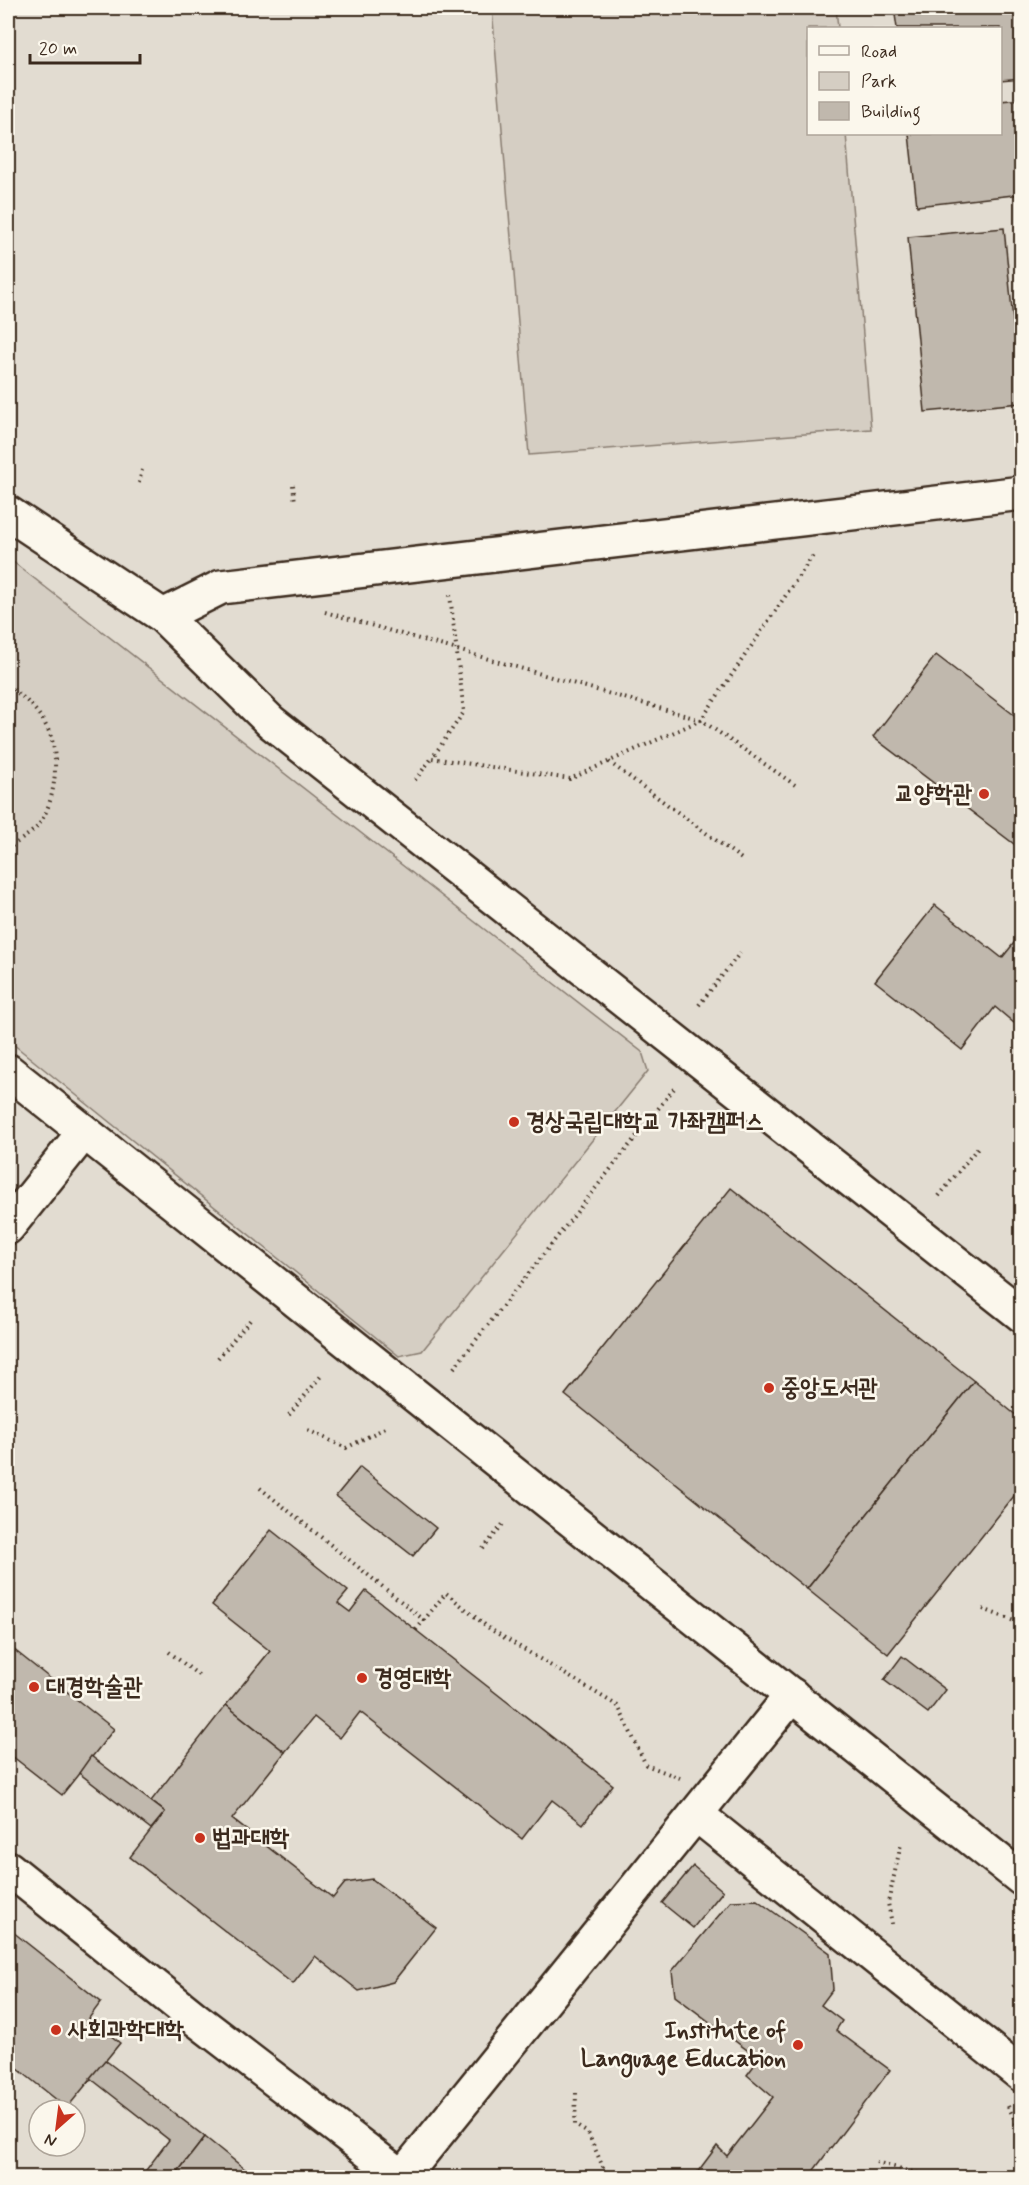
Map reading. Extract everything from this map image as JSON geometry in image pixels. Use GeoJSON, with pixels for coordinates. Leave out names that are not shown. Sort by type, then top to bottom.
{"type":"FeatureCollection","features":[{"type":"Feature","properties":{"kind":"street"},"geometry":{"type":"LineString","coordinates":[[162,616],[221,587],[1022,493]]}},
{"type":"Feature","properties":{"kind":"street"},"geometry":{"type":"LineString","coordinates":[[8,513],[162,616],[271,722],[1022,1315]]}},
{"type":"Feature","properties":{"kind":"street"},"geometry":{"type":"LineString","coordinates":[[8,1071],[1022,1879]]}},
{"type":"Feature","properties":{"kind":"street"},"geometry":{"type":"LineString","coordinates":[[8,1227],[84,1132]]}},
{"type":"Feature","properties":{"kind":"street"},"geometry":{"type":"LineString","coordinates":[[8,1868],[197,2020],[403,2177],[792,1695]]}},
{"type":"Feature","properties":{"kind":"street"},"geometry":{"type":"LineString","coordinates":[[705,1803],[902,1978],[1022,2075]]}},
{"type":"Feature","properties":{"kind":"path"},"geometry":{"type":"LineString","coordinates":[[139,483],[142,470]]}},
{"type":"Feature","properties":{"kind":"path"},"geometry":{"type":"LineString","coordinates":[[293,485],[295,502]]}},
{"type":"Feature","properties":{"kind":"path"},"geometry":{"type":"LineString","coordinates":[[432,758],[570,779],[701,720],[841,514]]}},
{"type":"Feature","properties":{"kind":"path"},"geometry":{"type":"LineString","coordinates":[[415,780],[464,712],[446,559]]}},
{"type":"Feature","properties":{"kind":"path"},"geometry":{"type":"LineString","coordinates":[[318,610],[701,720],[798,787]]}},
{"type":"Feature","properties":{"kind":"path"},"geometry":{"type":"LineString","coordinates":[[8,686],[21,695],[43,720],[51,736],[56,778],[47,810],[36,828],[8,849]]}},
{"type":"Feature","properties":{"kind":"path"},"geometry":{"type":"LineString","coordinates":[[608,762],[743,860]]}},
{"type":"Feature","properties":{"kind":"path"},"geometry":{"type":"LineString","coordinates":[[699,1005],[740,953]]}},
{"type":"Feature","properties":{"kind":"path"},"geometry":{"type":"LineString","coordinates":[[453,1368],[697,1060]]}},
{"type":"Feature","properties":{"kind":"path"},"geometry":{"type":"LineString","coordinates":[[939,1196],[979,1146]]}},
{"type":"Feature","properties":{"kind":"path"},"geometry":{"type":"LineString","coordinates":[[218,1358],[251,1319]]}},
{"type":"Feature","properties":{"kind":"path"},"geometry":{"type":"LineString","coordinates":[[289,1415],[321,1376]]}},
{"type":"Feature","properties":{"kind":"path"},"geometry":{"type":"LineString","coordinates":[[308,1430],[346,1448],[385,1428]]}},
{"type":"Feature","properties":{"kind":"path"},"geometry":{"type":"LineString","coordinates":[[260,1488],[424,1620]]}},
{"type":"Feature","properties":{"kind":"path"},"geometry":{"type":"LineString","coordinates":[[483,1549],[503,1524]]}},
{"type":"Feature","properties":{"kind":"path"},"geometry":{"type":"LineString","coordinates":[[416,1630],[446,1593],[490,1629],[618,1706],[646,1765],[705,1803]]}},
{"type":"Feature","properties":{"kind":"path"},"geometry":{"type":"LineString","coordinates":[[983,1609],[1022,1624]]}},
{"type":"Feature","properties":{"kind":"path"},"geometry":{"type":"LineString","coordinates":[[169,1652],[201,1677]]}},
{"type":"Feature","properties":{"kind":"path"},"geometry":{"type":"LineString","coordinates":[[901,1844],[888,1903],[902,1978]]}},
{"type":"Feature","properties":{"kind":"path"},"geometry":{"type":"LineString","coordinates":[[1013,1987],[1022,1977]]}},
{"type":"Feature","properties":{"kind":"path"},"geometry":{"type":"LineString","coordinates":[[576,2093],[575,2125],[588,2133],[603,2167],[595,2178]]}},
{"type":"Feature","properties":{"kind":"path"},"geometry":{"type":"LineString","coordinates":[[876,2162],[935,2178]]}},
{"type":"Feature","properties":{"kind":"shaded area","name":"경상국립대학교 가좌캠퍼스"},"geometry":{"type":"Polygon","coordinates":[[[8,8],[1021,8],[1021,2177],[8,2177],[8,8]]]}},
{"type":"Feature","properties":{"kind":"green space"},"geometry":{"type":"Polygon","coordinates":[[[492,8],[836,8],[838,27],[807,27],[807,135],[846,135],[871,429],[529,455],[492,8]]]}},
{"type":"Feature","properties":{"kind":"green space"},"geometry":{"type":"Polygon","coordinates":[[[8,558],[642,1052],[648,1071],[422,1351],[399,1356],[8,1040],[8,558]]]}},
{"type":"Feature","properties":{"kind":"building"},"geometry":{"type":"Polygon","coordinates":[[[894,8],[1022,8],[1022,78],[1002,80],[1002,27],[897,27],[894,8]]]}},
{"type":"Feature","properties":{"kind":"building"},"geometry":{"type":"Polygon","coordinates":[[[1022,99],[1022,194],[917,206],[909,135],[1002,135],[1002,101],[1022,99]]]}},
{"type":"Feature","properties":{"kind":"building"},"geometry":{"type":"Polygon","coordinates":[[[1004,228],[1021,403],[925,412],[908,237],[1004,228]]]}},
{"type":"Feature","properties":{"kind":"building","name":"교양학관"},"geometry":{"type":"Polygon","coordinates":[[[936,655],[1022,721],[1022,850],[873,737],[936,655]]]}},
{"type":"Feature","properties":{"kind":"building"},"geometry":{"type":"Polygon","coordinates":[[[935,905],[1002,958],[1022,933],[1022,1014],[1014,1023],[995,1007],[962,1050],[875,981],[935,905]]]}},
{"type":"Feature","properties":{"kind":"building","name":"중앙도서관"},"geometry":{"type":"Polygon","coordinates":[[[731,1188],[974,1381],[807,1589],[565,1395],[731,1188]]]}},
{"type":"Feature","properties":{"kind":"building"},"geometry":{"type":"Polygon","coordinates":[[[974,1381],[1022,1420],[1022,1486],[888,1654],[807,1589],[974,1381]]]}},
{"type":"Feature","properties":{"kind":"building"},"geometry":{"type":"Polygon","coordinates":[[[360,1467],[436,1528],[413,1556],[336,1496],[360,1467]]]}},
{"type":"Feature","properties":{"kind":"building","name":"경영대학"},"geometry":{"type":"Polygon","coordinates":[[[271,1530],[348,1591],[338,1603],[350,1612],[366,1591],[613,1785],[583,1824],[552,1800],[522,1839],[360,1712],[340,1738],[314,1717],[285,1752],[226,1705],[270,1651],[212,1605],[271,1530]]]}},
{"type":"Feature","properties":{"kind":"building","name":"대경학술관"},"geometry":{"type":"Polygon","coordinates":[[[8,1645],[114,1729],[62,1795],[8,1753],[8,1645]]]}},
{"type":"Feature","properties":{"kind":"building"},"geometry":{"type":"Polygon","coordinates":[[[902,1656],[946,1690],[928,1713],[884,1680],[902,1656]]]}},
{"type":"Feature","properties":{"kind":"building","name":"법과대학"},"geometry":{"type":"Polygon","coordinates":[[[226,1705],[285,1752],[232,1819],[333,1898],[345,1883],[372,1879],[436,1928],[393,1982],[359,1991],[315,1956],[293,1984],[130,1857],[165,1812],[151,1801],[226,1705]]]}},
{"type":"Feature","properties":{"kind":"building"},"geometry":{"type":"Polygon","coordinates":[[[91,1756],[165,1812],[151,1829],[79,1773],[91,1756]]]}},
{"type":"Feature","properties":{"kind":"building"},"geometry":{"type":"Polygon","coordinates":[[[693,1866],[723,1891],[693,1928],[662,1903],[693,1866]]]}},
{"type":"Feature","properties":{"kind":"building","name":"Institute of Language Education"},"geometry":{"type":"Polygon","coordinates":[[[757,1900],[830,1953],[833,1989],[821,2005],[842,2021],[836,2030],[890,2070],[808,2178],[693,2178],[717,2146],[727,2156],[773,2097],[747,2075],[759,2059],[675,1996],[672,1971],[731,1901],[757,1900]]]}},
{"type":"Feature","properties":{"kind":"building","name":"사회과학대학"},"geometry":{"type":"Polygon","coordinates":[[[13,1932],[101,2002],[89,2018],[120,2043],[75,2098],[54,2098],[8,2061],[8,1939],[13,1932]]]}},
{"type":"Feature","properties":{"kind":"building"},"geometry":{"type":"Polygon","coordinates":[[[105,2060],[205,2137],[173,2178],[140,2178],[169,2140],[90,2078],[105,2060]]]}},
{"type":"Feature","properties":{"kind":"building"},"geometry":{"type":"Polygon","coordinates":[[[205,2137],[256,2178],[173,2178],[205,2137]]]}},
{"type":"Feature","properties":{"kind":"place","name":"교양학관"},"geometry":{"type":"Point","coordinates":[984,794]}},
{"type":"Feature","properties":{"kind":"place","name":"경상국립대학교 가좌캠퍼스"},"geometry":{"type":"Point","coordinates":[514,1122]}},
{"type":"Feature","properties":{"kind":"place","name":"중앙도서관"},"geometry":{"type":"Point","coordinates":[769,1388]}},
{"type":"Feature","properties":{"kind":"place","name":"경영대학"},"geometry":{"type":"Point","coordinates":[362,1678]}},
{"type":"Feature","properties":{"kind":"place","name":"대경학술관"},"geometry":{"type":"Point","coordinates":[34,1687]}},
{"type":"Feature","properties":{"kind":"place","name":"법과대학"},"geometry":{"type":"Point","coordinates":[200,1838]}},
{"type":"Feature","properties":{"kind":"place","name":"사회과학대학"},"geometry":{"type":"Point","coordinates":[56,2030]}},
{"type":"Feature","properties":{"kind":"place","name":"Institute of Language Education"},"geometry":{"type":"Point","coordinates":[798,2045]}}]}
